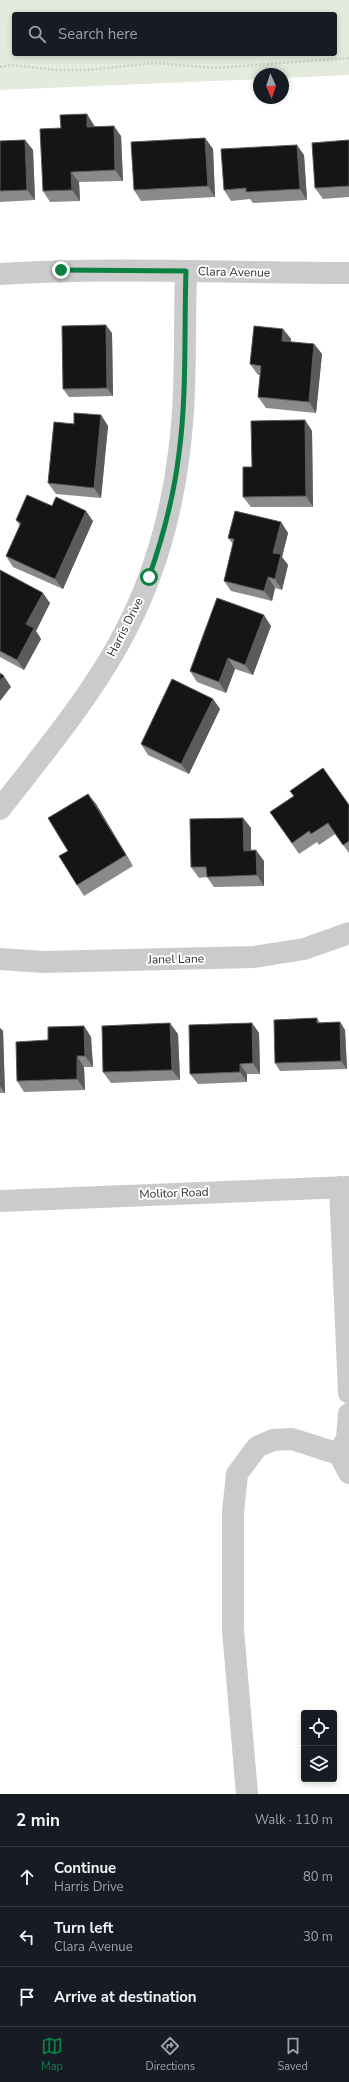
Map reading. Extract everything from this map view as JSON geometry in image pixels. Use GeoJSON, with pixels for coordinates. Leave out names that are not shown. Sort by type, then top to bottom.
{"type":"FeatureCollection","features":[{"type":"Feature","properties":{"kind":"street","name":"Clara Avenue"},"geometry":{"type":"LineString","coordinates":[[0,274],[61,270],[349,273]]}},
{"type":"Feature","properties":{"kind":"street","name":"Harris Drive"},"geometry":{"type":"LineString","coordinates":[[0,809],[92,688],[119,644],[149,577],[170,506],[179,454],[182,428],[186,271]]}},
{"type":"Feature","properties":{"kind":"street","name":"Janel Lane"},"geometry":{"type":"LineString","coordinates":[[0,959],[43,962],[254,957],[304,949],[349,933]]}},
{"type":"Feature","properties":{"kind":"street","name":"Molitor Road"},"geometry":{"type":"LineString","coordinates":[[0,1201],[345,1187]]}},
{"type":"Feature","properties":{"kind":"street"},"geometry":{"type":"LineString","coordinates":[[345,1187],[349,1393]]}},
{"type":"Feature","properties":{"kind":"street"},"geometry":{"type":"LineString","coordinates":[[339,1454],[347,1438],[349,1414]]}},
{"type":"Feature","properties":{"kind":"street"},"geometry":{"type":"LineString","coordinates":[[247,1794],[233,1630],[233,1512],[237,1474],[257,1448],[273,1440],[292,1439],[339,1454],[349,1473]]}},
{"type":"Feature","properties":{"kind":"path"},"geometry":{"type":"LineString","coordinates":[[0,67],[12,65],[74,70],[155,63],[214,68],[349,58]]}},
{"type":"Feature","properties":{"kind":"green space"},"geometry":{"type":"Polygon","coordinates":[[[0,0],[349,0],[349,75],[289,78],[289,68],[253,68],[253,79],[0,90],[0,0]]]}},
{"type":"Feature","properties":{"kind":"building"},"geometry":{"type":"Polygon","coordinates":[[[87,114],[87,127],[114,126],[115,170],[71,172],[72,190],[43,191],[40,129],[61,128],[60,115],[87,114]]]}},
{"type":"Feature","properties":{"kind":"building"},"geometry":{"type":"Polygon","coordinates":[[[205,138],[208,186],[134,190],[131,142],[205,138]]]}},
{"type":"Feature","properties":{"kind":"building"},"geometry":{"type":"Polygon","coordinates":[[[25,140],[27,190],[0,191],[0,141],[25,140]]]}},
{"type":"Feature","properties":{"kind":"building"},"geometry":{"type":"Polygon","coordinates":[[[349,140],[349,186],[315,188],[312,143],[349,140]]]}},
{"type":"Feature","properties":{"kind":"building"},"geometry":{"type":"Polygon","coordinates":[[[297,145],[300,189],[246,192],[246,188],[224,190],[221,149],[297,145]]]}},
{"type":"Feature","properties":{"kind":"building"},"geometry":{"type":"Polygon","coordinates":[[[106,325],[107,388],[63,389],[62,326],[106,325]]]}},
{"type":"Feature","properties":{"kind":"building"},"geometry":{"type":"Polygon","coordinates":[[[254,326],[283,329],[282,341],[314,344],[309,402],[258,397],[261,366],[250,364],[254,326]]]}},
{"type":"Feature","properties":{"kind":"building"},"geometry":{"type":"Polygon","coordinates":[[[74,413],[101,415],[94,488],[48,483],[54,422],[74,424],[74,413]]]}},
{"type":"Feature","properties":{"kind":"building"},"geometry":{"type":"Polygon","coordinates":[[[305,420],[306,496],[243,497],[243,467],[252,467],[251,421],[305,420]]]}},
{"type":"Feature","properties":{"kind":"building"},"geometry":{"type":"Polygon","coordinates":[[[27,495],[52,506],[56,497],[86,511],[55,579],[6,556],[21,523],[16,520],[27,495]]]}},
{"type":"Feature","properties":{"kind":"building"},"geometry":{"type":"Polygon","coordinates":[[[235,511],[281,522],[273,553],[281,554],[275,579],[268,577],[264,591],[224,581],[234,539],[228,538],[235,511]]]}},
{"type":"Feature","properties":{"kind":"building"},"geometry":{"type":"Polygon","coordinates":[[[0,570],[43,593],[26,624],[34,628],[17,660],[0,651],[0,570]]]}},
{"type":"Feature","properties":{"kind":"building"},"geometry":{"type":"Polygon","coordinates":[[[217,598],[264,615],[245,665],[228,658],[219,682],[190,671],[217,598]]]}},
{"type":"Feature","properties":{"kind":"building"},"geometry":{"type":"Polygon","coordinates":[[[0,673],[4,676],[0,681],[0,673]]]}},
{"type":"Feature","properties":{"kind":"building"},"geometry":{"type":"Polygon","coordinates":[[[172,679],[213,699],[181,764],[141,744],[172,679]]]}},
{"type":"Feature","properties":{"kind":"building"},"geometry":{"type":"Polygon","coordinates":[[[323,768],[349,805],[349,841],[343,845],[328,823],[311,834],[309,831],[292,843],[270,812],[294,796],[290,791],[323,768]]]}},
{"type":"Feature","properties":{"kind":"building"},"geometry":{"type":"Polygon","coordinates":[[[88,794],[126,855],[77,885],[59,856],[68,851],[48,818],[88,794]]]}},
{"type":"Feature","properties":{"kind":"building"},"geometry":{"type":"Polygon","coordinates":[[[243,818],[244,851],[256,850],[257,875],[207,877],[206,867],[191,867],[190,819],[243,818]]]}},
{"type":"Feature","properties":{"kind":"building"},"geometry":{"type":"Polygon","coordinates":[[[317,1018],[317,1023],[340,1022],[341,1061],[275,1063],[274,1020],[317,1018]]]}},
{"type":"Feature","properties":{"kind":"building"},"geometry":{"type":"Polygon","coordinates":[[[170,1023],[172,1070],[103,1072],[102,1026],[170,1023]]]}},
{"type":"Feature","properties":{"kind":"building"},"geometry":{"type":"Polygon","coordinates":[[[252,1023],[253,1063],[240,1064],[240,1072],[190,1074],[189,1025],[252,1023]]]}},
{"type":"Feature","properties":{"kind":"building"},"geometry":{"type":"Polygon","coordinates":[[[84,1026],[85,1056],[77,1056],[77,1079],[17,1081],[16,1042],[48,1040],[48,1027],[84,1026]]]}},
{"type":"Feature","properties":{"kind":"route"},"geometry":{"type":"LineString","coordinates":[[61,270],[186,271],[182,428],[179,454],[170,506],[149,577]]}}]}
